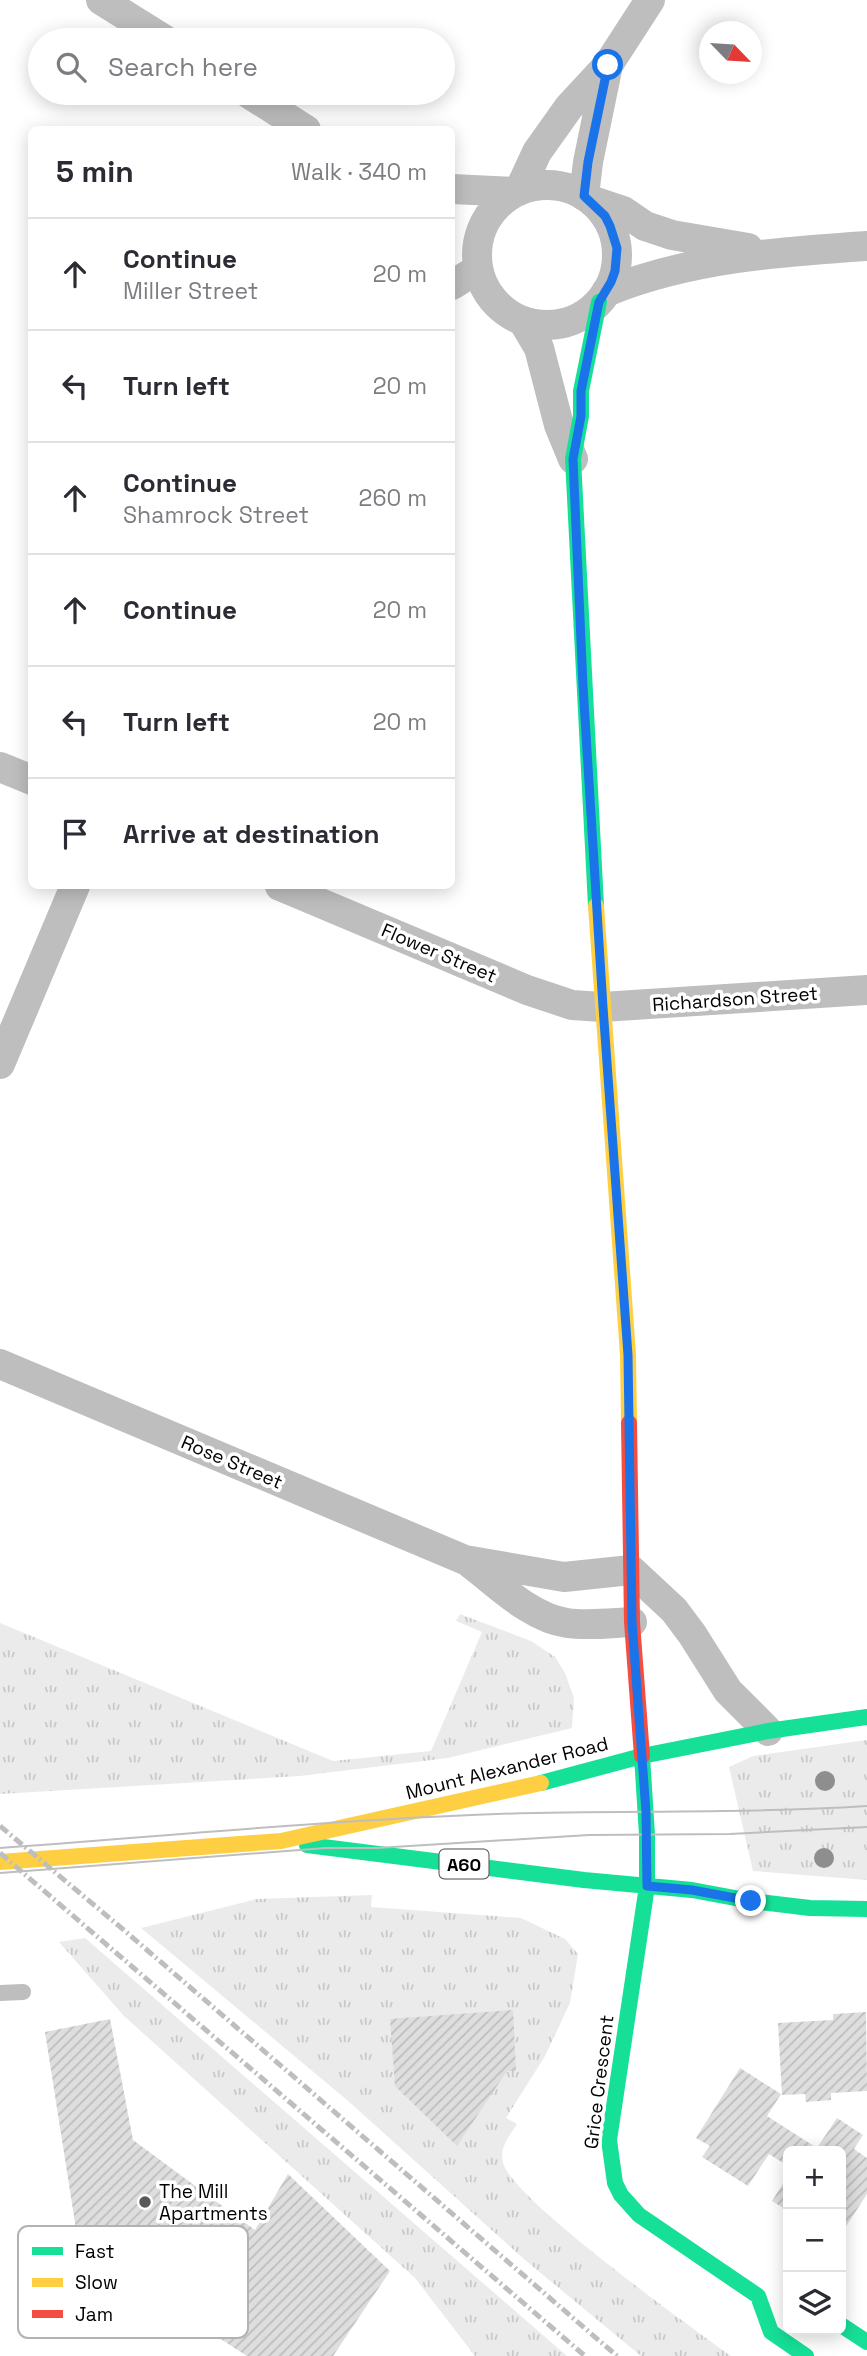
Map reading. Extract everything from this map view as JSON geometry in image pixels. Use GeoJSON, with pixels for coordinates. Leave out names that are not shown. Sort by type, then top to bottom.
{"type":"FeatureCollection","features":[{"type":"Feature","properties":{"kind":"street"},"geometry":{"type":"LineString","coordinates":[[102,0],[146,28]]}},
{"type":"Feature","properties":{"kind":"street"},"geometry":{"type":"LineString","coordinates":[[517,192],[537,152],[569,107],[608,65],[650,0]]}},
{"type":"Feature","properties":{"kind":"street"},"geometry":{"type":"LineString","coordinates":[[602,297],[615,271],[617,248],[610,226],[587,198],[588,162],[608,65]]}},
{"type":"Feature","properties":{"kind":"street"},"geometry":{"type":"LineString","coordinates":[[267,105],[300,126]]}},
{"type":"Feature","properties":{"kind":"street"},"geometry":{"type":"LineString","coordinates":[[455,281],[469,260],[482,228],[496,207],[517,192],[540,185],[564,187],[623,211],[645,226],[672,235],[771,252]]}},
{"type":"Feature","properties":{"kind":"street"},"geometry":{"type":"LineString","coordinates":[[455,189],[517,192]]}},
{"type":"Feature","properties":{"kind":"street"},"geometry":{"type":"LineString","coordinates":[[469,260],[497,304],[523,321],[536,324],[564,323],[576,318],[602,297],[638,279],[706,263],[771,252],[867,246]]}},
{"type":"Feature","properties":{"kind":"street","name":"Grice Crescent"},"geometry":{"type":"LineString","coordinates":[[602,297],[581,391],[581,416],[573,459],[584,699],[628,1355],[632,1622],[647,1835],[647,1886],[609,2140],[615,2183],[639,2215],[758,2296]]}},
{"type":"Feature","properties":{"kind":"street"},"geometry":{"type":"LineString","coordinates":[[523,321],[539,348],[559,425],[573,459]]}},
{"type":"Feature","properties":{"kind":"street"},"geometry":{"type":"LineString","coordinates":[[0,767],[28,778]]}},
{"type":"Feature","properties":{"kind":"street"},"geometry":{"type":"LineString","coordinates":[[0,1064],[74,889]]}},
{"type":"Feature","properties":{"kind":"street","name":"Flower Street"},"geometry":{"type":"LineString","coordinates":[[287,889],[527,990],[572,1005],[603,1007]]}},
{"type":"Feature","properties":{"kind":"street","name":"Richardson Street"},"geometry":{"type":"LineString","coordinates":[[603,1007],[867,990]]}},
{"type":"Feature","properties":{"kind":"street","name":"Rose Street"},"geometry":{"type":"LineString","coordinates":[[0,1364],[465,1560],[564,1577],[631,1570]]}},
{"type":"Feature","properties":{"kind":"street","name":"Rose Street"},"geometry":{"type":"LineString","coordinates":[[465,1560],[528,1606],[552,1619],[572,1624],[632,1622]]}},
{"type":"Feature","properties":{"kind":"street"},"geometry":{"type":"LineString","coordinates":[[631,1570],[674,1610],[692,1633],[727,1691],[768,1731]]}},
{"type":"Feature","properties":{"kind":"street","name":"Mount Alexander Road"},"geometry":{"type":"LineString","coordinates":[[0,1861],[281,1841],[530,1786],[642,1756],[768,1731],[867,1717]]}},
{"type":"Feature","properties":{"kind":"street","name":"Mount Alexander Road"},"geometry":{"type":"LineString","coordinates":[[281,1841],[584,1880],[692,1890],[810,1908],[867,1909]]}},
{"type":"Feature","properties":{"kind":"street"},"geometry":{"type":"LineString","coordinates":[[778,2295],[758,2296],[771,2332],[806,2356]]}},
{"type":"Feature","properties":{"kind":"street"},"geometry":{"type":"LineString","coordinates":[[846,2328],[867,2342]]}},
{"type":"Feature","properties":{"kind":"lane"},"geometry":{"type":"LineString","coordinates":[[0,1993],[23,1992]]}},
{"type":"Feature","properties":{"kind":"green space"},"geometry":{"type":"Polygon","coordinates":[[[460,1614],[531,1641],[555,1657],[565,1673],[574,1698],[572,1728],[448,1758],[300,1776],[0,1794],[0,1623],[333,1761],[431,1751],[482,1632],[456,1621],[460,1614]]]}},
{"type":"Feature","properties":{"kind":"green space"},"geometry":{"type":"Polygon","coordinates":[[[867,1740],[867,1880],[753,1871],[729,1767],[753,1756],[867,1740]]]}},
{"type":"Feature","properties":{"kind":"green space"},"geometry":{"type":"Polygon","coordinates":[[[372,1895],[371,1907],[521,1918],[565,1939],[578,1954],[570,2003],[545,2056],[506,2118],[517,2124],[504,2147],[503,2163],[514,2181],[569,2233],[731,2356],[641,2356],[525,2260],[347,2100],[141,1928],[257,1899],[372,1895]]]}},
{"type":"Feature","properties":{"kind":"green space"},"geometry":{"type":"Polygon","coordinates":[[[85,1938],[567,2356],[475,2356],[415,2278],[124,2016],[59,1942],[85,1938]]]}},
{"type":"Feature","properties":{"kind":"building"},"geometry":{"type":"Polygon","coordinates":[[[513,2010],[516,2071],[507,2071],[457,2146],[395,2086],[390,2019],[513,2010]]]}},
{"type":"Feature","properties":{"kind":"building"},"geometry":{"type":"Polygon","coordinates":[[[866,2012],[867,2091],[831,2093],[831,2100],[806,2102],[805,2094],[782,2095],[778,2023],[833,2020],[833,2014],[866,2012]]]}},
{"type":"Feature","properties":{"kind":"building","name":"The Mill Apartments"},"geometry":{"type":"Polygon","coordinates":[[[110,2019],[133,2140],[255,2230],[288,2174],[390,2271],[333,2356],[247,2356],[219,2338],[248,2338],[248,2226],[76,2226],[45,2032],[110,2019]]]}},
{"type":"Feature","properties":{"kind":"building"},"geometry":{"type":"Polygon","coordinates":[[[740,2068],[781,2094],[767,2116],[814,2146],[783,2146],[783,2163],[769,2154],[748,2186],[702,2157],[710,2146],[696,2138],[740,2068]]]}},
{"type":"Feature","properties":{"kind":"building"},"geometry":{"type":"Polygon","coordinates":[[[837,2118],[863,2135],[854,2149],[867,2158],[867,2194],[846,2226],[846,2146],[818,2146],[837,2118]]]}},
{"type":"Feature","properties":{"kind":"building"},"geometry":{"type":"Polygon","coordinates":[[[783,2184],[783,2208],[772,2201],[783,2184]]]}},
{"type":"Feature","properties":{"kind":"tram line"},"geometry":{"type":"LineString","coordinates":[[0,1848],[435,1817],[867,1806]]}},
{"type":"Feature","properties":{"kind":"tram line"},"geometry":{"type":"LineString","coordinates":[[0,1873],[326,1848],[377,1848],[589,1835],[730,1834],[867,1827]]}},
{"type":"Feature","properties":{"kind":"railway"},"geometry":{"type":"LineString","coordinates":[[0,1826],[617,2356]]}},
{"type":"Feature","properties":{"kind":"railway"},"geometry":{"type":"LineString","coordinates":[[0,1853],[585,2356]]}},
{"type":"Feature","properties":{"kind":"traffic: fast"},"geometry":{"type":"LineString","coordinates":[[596,906],[573,459],[581,416],[581,391],[599,302]]}},
{"type":"Feature","properties":{"kind":"traffic: fast"},"geometry":{"type":"LineString","coordinates":[[541,1783],[642,1756],[768,1731],[867,1717]]}},
{"type":"Feature","properties":{"kind":"traffic: fast"},"geometry":{"type":"LineString","coordinates":[[642,1756],[647,1886]]}},
{"type":"Feature","properties":{"kind":"traffic: fast"},"geometry":{"type":"LineString","coordinates":[[307,1845],[584,1880],[692,1890],[810,1908],[867,1909]]}},
{"type":"Feature","properties":{"kind":"traffic: fast"},"geometry":{"type":"LineString","coordinates":[[647,1886],[609,2140],[615,2183],[621,2195],[639,2215],[758,2296],[771,2332],[806,2356]]}},
{"type":"Feature","properties":{"kind":"traffic: fast"},"geometry":{"type":"LineString","coordinates":[[846,2328],[867,2342]]}},
{"type":"Feature","properties":{"kind":"traffic: slow"},"geometry":{"type":"LineString","coordinates":[[596,906],[628,1355],[629,1423]]}},
{"type":"Feature","properties":{"kind":"traffic: slow"},"geometry":{"type":"LineString","coordinates":[[0,1862],[281,1841],[541,1783]]}},
{"type":"Feature","properties":{"kind":"traffic: jam"},"geometry":{"type":"LineString","coordinates":[[629,1423],[632,1622],[642,1756]]}},
{"type":"Feature","properties":{"kind":"place","name":"The Mill Apartments"},"geometry":{"type":"Point","coordinates":[145,2202]}},
{"type":"Feature","properties":{"kind":"route"},"geometry":{"type":"LineString","coordinates":[[608,65],[588,162],[584,196],[605,216],[614,237],[617,260],[611,282],[599,302],[581,391],[581,416],[573,459],[583,686],[628,1355],[632,1622],[646,1812],[647,1886],[692,1890],[751,1901]]}}]}
